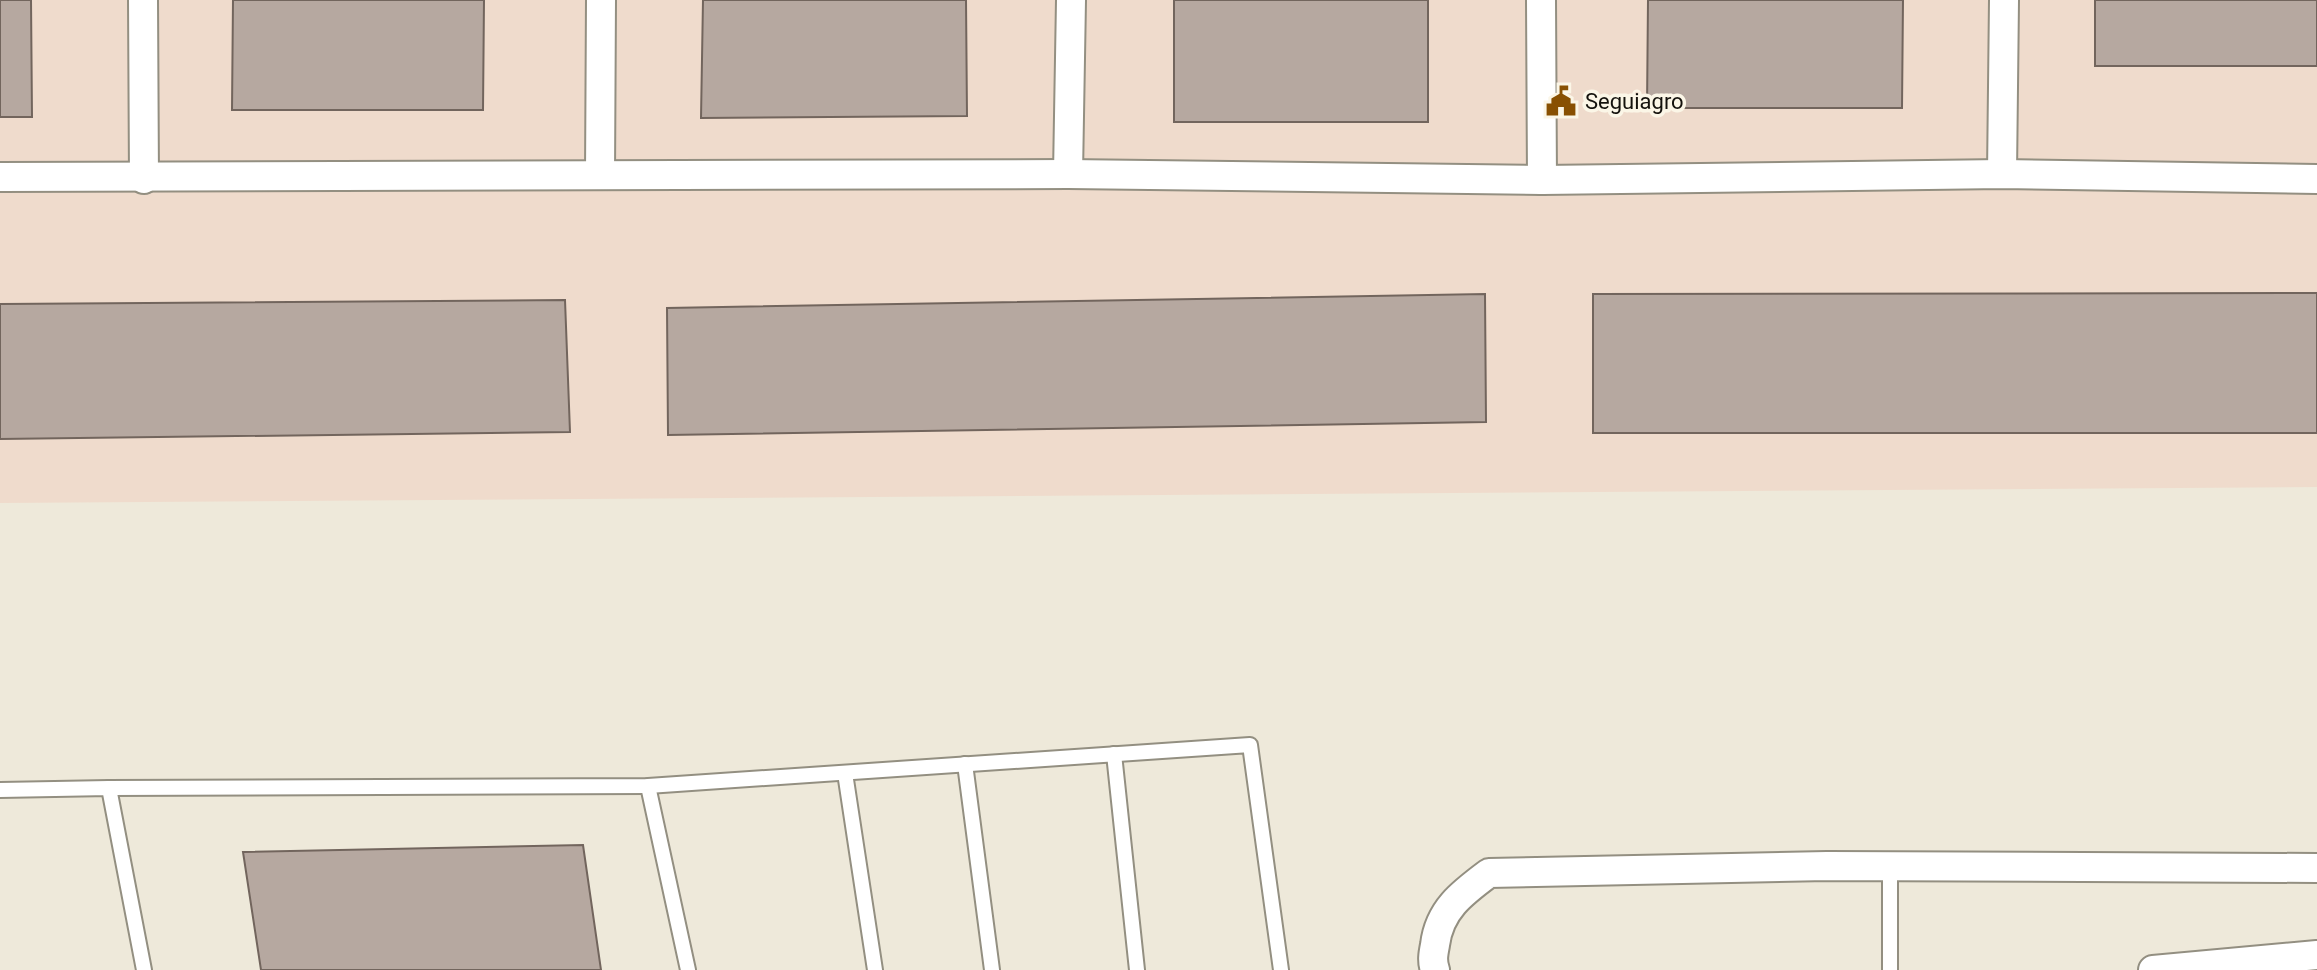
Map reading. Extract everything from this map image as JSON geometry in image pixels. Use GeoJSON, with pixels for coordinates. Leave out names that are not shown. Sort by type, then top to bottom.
{"type":"FeatureCollection","features":[{"type":"Feature","properties":{"kind":"street"},"geometry":{"type":"LineString","coordinates":[[143,0],[144,179]]}},
{"type":"Feature","properties":{"kind":"street"},"geometry":{"type":"LineString","coordinates":[[600,175],[601,0]]}},
{"type":"Feature","properties":{"kind":"street"},"geometry":{"type":"LineString","coordinates":[[1068,174],[1071,0]]}},
{"type":"Feature","properties":{"kind":"street"},"geometry":{"type":"LineString","coordinates":[[1541,0],[1542,180]]}},
{"type":"Feature","properties":{"kind":"street"},"geometry":{"type":"LineString","coordinates":[[2002,174],[2004,0]]}},
{"type":"Feature","properties":{"kind":"street"},"geometry":{"type":"LineString","coordinates":[[0,177],[144,179],[1068,174],[1542,180],[2002,174],[2317,179]]}},
{"type":"Feature","properties":{"kind":"street"},"geometry":{"type":"LineString","coordinates":[[1435,970],[1432,963],[1437,925],[1456,897],[1489,873],[1890,866],[2317,868]]}},
{"type":"Feature","properties":{"kind":"street"},"geometry":{"type":"LineString","coordinates":[[2153,970],[2317,955]]}},
{"type":"Feature","properties":{"kind":"lane"},"geometry":{"type":"LineString","coordinates":[[0,790],[648,786],[1250,745],[1281,970]]}},
{"type":"Feature","properties":{"kind":"lane"},"geometry":{"type":"LineString","coordinates":[[1114,754],[1137,970]]}},
{"type":"Feature","properties":{"kind":"lane"},"geometry":{"type":"LineString","coordinates":[[965,764],[992,970]]}},
{"type":"Feature","properties":{"kind":"lane"},"geometry":{"type":"LineString","coordinates":[[845,773],[875,970]]}},
{"type":"Feature","properties":{"kind":"lane"},"geometry":{"type":"LineString","coordinates":[[648,786],[688,970]]}},
{"type":"Feature","properties":{"kind":"lane"},"geometry":{"type":"LineString","coordinates":[[109,788],[144,970]]}},
{"type":"Feature","properties":{"kind":"lane"},"geometry":{"type":"LineString","coordinates":[[1890,866],[1890,970]]}},
{"type":"Feature","properties":{"kind":"shaded area"},"geometry":{"type":"Polygon","coordinates":[[[0,0],[2317,0],[2317,487],[0,503],[0,0]]]}},
{"type":"Feature","properties":{"kind":"building"},"geometry":{"type":"Polygon","coordinates":[[[0,0],[31,0],[32,117],[0,117],[0,0]]]}},
{"type":"Feature","properties":{"kind":"building"},"geometry":{"type":"Polygon","coordinates":[[[233,0],[484,0],[483,110],[232,110],[233,0]]]}},
{"type":"Feature","properties":{"kind":"building"},"geometry":{"type":"Polygon","coordinates":[[[703,0],[966,0],[967,116],[701,118],[703,0]]]}},
{"type":"Feature","properties":{"kind":"building"},"geometry":{"type":"Polygon","coordinates":[[[1174,0],[1428,0],[1428,122],[1174,122],[1174,0]]]}},
{"type":"Feature","properties":{"kind":"building"},"geometry":{"type":"Polygon","coordinates":[[[1648,0],[1903,0],[1902,108],[1647,108],[1648,0]]]}},
{"type":"Feature","properties":{"kind":"building"},"geometry":{"type":"Polygon","coordinates":[[[2095,0],[2317,0],[2317,66],[2095,66],[2095,0]]]}},
{"type":"Feature","properties":{"kind":"building"},"geometry":{"type":"Polygon","coordinates":[[[2317,293],[2317,433],[1593,433],[1593,294],[2317,293]]]}},
{"type":"Feature","properties":{"kind":"building"},"geometry":{"type":"Polygon","coordinates":[[[1485,294],[1486,422],[668,435],[667,308],[1485,294]]]}},
{"type":"Feature","properties":{"kind":"building"},"geometry":{"type":"Polygon","coordinates":[[[565,300],[570,432],[0,439],[0,304],[565,300]]]}},
{"type":"Feature","properties":{"kind":"building"},"geometry":{"type":"Polygon","coordinates":[[[583,845],[601,970],[261,970],[243,852],[583,845]]]}},
{"type":"Feature","properties":{"kind":"place","name":"Seguiagro"},"geometry":{"type":"Point","coordinates":[1561,101]}}]}
